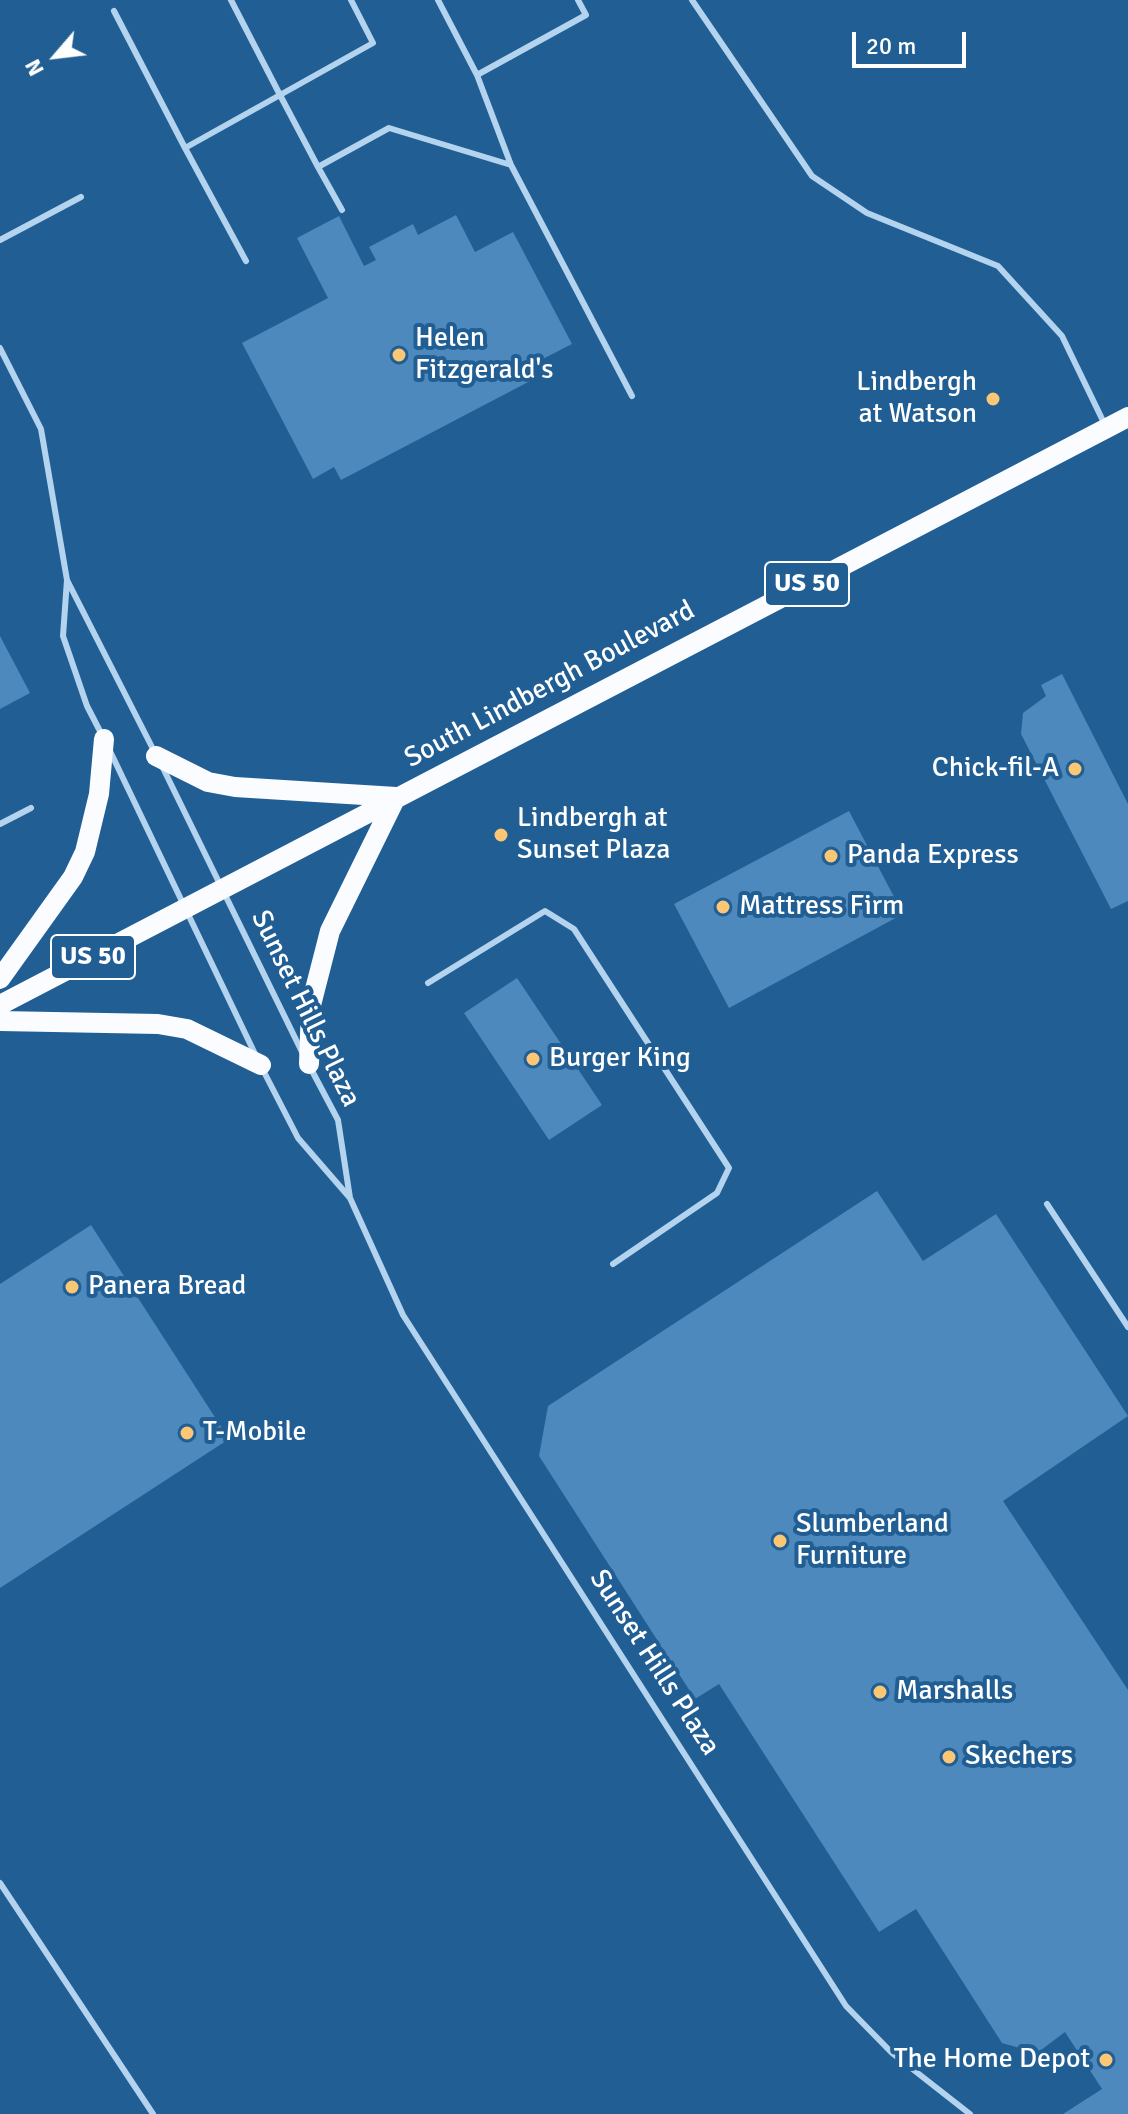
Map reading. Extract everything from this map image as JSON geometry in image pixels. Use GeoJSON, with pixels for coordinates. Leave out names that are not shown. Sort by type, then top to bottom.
{"type":"FeatureCollection","features":[{"type":"Feature","properties":{"kind":"main road","name":"South Lindbergh Boulevard"},"geometry":{"type":"LineString","coordinates":[[0,1005],[1128,417]]}},
{"type":"Feature","properties":{"kind":"main road"},"geometry":{"type":"LineString","coordinates":[[0,979],[73,877],[85,852],[99,794],[104,739]]}},
{"type":"Feature","properties":{"kind":"main road"},"geometry":{"type":"LineString","coordinates":[[156,756],[208,782],[235,787],[396,797],[330,931],[311,1005],[309,1064]]}},
{"type":"Feature","properties":{"kind":"main road"},"geometry":{"type":"LineString","coordinates":[[0,1021],[158,1024],[187,1029],[261,1065]]}},
{"type":"Feature","properties":{"kind":"lane"},"geometry":{"type":"LineString","coordinates":[[231,0],[342,210]]}},
{"type":"Feature","properties":{"kind":"lane"},"geometry":{"type":"LineString","coordinates":[[185,148],[373,43],[351,0]]}},
{"type":"Feature","properties":{"kind":"lane"},"geometry":{"type":"LineString","coordinates":[[438,0],[477,75],[511,165],[632,396]]}},
{"type":"Feature","properties":{"kind":"lane"},"geometry":{"type":"LineString","coordinates":[[477,75],[586,15],[578,0]]}},
{"type":"Feature","properties":{"kind":"lane"},"geometry":{"type":"LineString","coordinates":[[692,0],[812,176],[867,213],[998,266],[1062,336],[1107,429]]}},
{"type":"Feature","properties":{"kind":"lane"},"geometry":{"type":"LineString","coordinates":[[114,11],[246,261]]}},
{"type":"Feature","properties":{"kind":"lane"},"geometry":{"type":"LineString","coordinates":[[318,167],[389,128],[511,165]]}},
{"type":"Feature","properties":{"kind":"lane"},"geometry":{"type":"LineString","coordinates":[[0,240],[81,197]]}},
{"type":"Feature","properties":{"kind":"lane"},"geometry":{"type":"LineString","coordinates":[[0,348],[41,429],[67,580]]}},
{"type":"Feature","properties":{"kind":"lane","name":"Sunset Hills Plaza"},"geometry":{"type":"LineString","coordinates":[[67,580],[63,636],[87,706],[298,1138],[350,1198]]}},
{"type":"Feature","properties":{"kind":"lane","name":"Sunset Hills Plaza"},"geometry":{"type":"LineString","coordinates":[[67,580],[338,1120],[350,1198],[403,1315],[846,2006],[892,2053],[970,2114]]}},
{"type":"Feature","properties":{"kind":"lane"},"geometry":{"type":"LineString","coordinates":[[0,824],[31,808]]}},
{"type":"Feature","properties":{"kind":"lane"},"geometry":{"type":"LineString","coordinates":[[428,983],[545,911],[574,929],[729,1168],[717,1193],[613,1264]]}},
{"type":"Feature","properties":{"kind":"lane"},"geometry":{"type":"LineString","coordinates":[[1047,1204],[1128,1327]]}},
{"type":"Feature","properties":{"kind":"lane"},"geometry":{"type":"LineString","coordinates":[[0,1883],[153,2114]]}},
{"type":"Feature","properties":{"kind":"building","name":"Helen Fitzgerald's"},"geometry":{"type":"Polygon","coordinates":[[[456,215],[475,252],[513,232],[572,344],[527,367],[534,379],[341,480],[334,467],[313,479],[242,343],[328,298],[297,238],[339,216],[364,266],[376,260],[369,247],[413,224],[418,235],[456,215]]]}},
{"type":"Feature","properties":{"kind":"building"},"geometry":{"type":"Polygon","coordinates":[[[0,636],[30,693],[0,709],[0,636]]]}},
{"type":"Feature","properties":{"kind":"building","name":"Chick-fil-A"},"geometry":{"type":"Polygon","coordinates":[[[1062,674],[1128,804],[1128,901],[1111,909],[1021,734],[1023,713],[1046,696],[1041,685],[1062,674]]]}},
{"type":"Feature","properties":{"kind":"building"},"geometry":{"type":"Polygon","coordinates":[[[849,811],[903,914],[729,1008],[674,904],[849,811]]]}},
{"type":"Feature","properties":{"kind":"building","name":"Burger King"},"geometry":{"type":"Polygon","coordinates":[[[517,978],[602,1105],[549,1140],[464,1013],[517,978]]]}},
{"type":"Feature","properties":{"kind":"building"},"geometry":{"type":"Polygon","coordinates":[[[877,1191],[923,1261],[996,1214],[1128,1416],[1003,1501],[1128,1690],[1128,2114],[1063,2114],[1102,2089],[1065,2032],[1037,2053],[1002,2043],[916,1909],[879,1932],[719,1684],[695,1699],[539,1456],[548,1406],[877,1191]]]}},
{"type":"Feature","properties":{"kind":"building"},"geometry":{"type":"Polygon","coordinates":[[[91,1225],[229,1439],[0,1588],[0,1284],[91,1225]]]}},
{"type":"Feature","properties":{"kind":"place","name":"Helen Fitzgerald's"},"geometry":{"type":"Point","coordinates":[399,355]}},
{"type":"Feature","properties":{"kind":"place","name":"Lindbergh at Watson"},"geometry":{"type":"Point","coordinates":[993,399]}},
{"type":"Feature","properties":{"kind":"place","name":"Chick-fil-A"},"geometry":{"type":"Point","coordinates":[1075,769]}},
{"type":"Feature","properties":{"kind":"place","name":"Lindbergh at Sunset Plaza"},"geometry":{"type":"Point","coordinates":[501,835]}},
{"type":"Feature","properties":{"kind":"place","name":"Panda Express"},"geometry":{"type":"Point","coordinates":[831,856]}},
{"type":"Feature","properties":{"kind":"place","name":"Mattress Firm"},"geometry":{"type":"Point","coordinates":[723,907]}},
{"type":"Feature","properties":{"kind":"place","name":"Burger King"},"geometry":{"type":"Point","coordinates":[533,1059]}},
{"type":"Feature","properties":{"kind":"place","name":"Panera Bread"},"geometry":{"type":"Point","coordinates":[72,1287]}},
{"type":"Feature","properties":{"kind":"place","name":"T-Mobile"},"geometry":{"type":"Point","coordinates":[187,1433]}},
{"type":"Feature","properties":{"kind":"place","name":"Slumberland Furniture"},"geometry":{"type":"Point","coordinates":[780,1541]}},
{"type":"Feature","properties":{"kind":"place","name":"Marshalls"},"geometry":{"type":"Point","coordinates":[880,1692]}},
{"type":"Feature","properties":{"kind":"place","name":"Skechers"},"geometry":{"type":"Point","coordinates":[949,1757]}},
{"type":"Feature","properties":{"kind":"place","name":"The Home Depot"},"geometry":{"type":"Point","coordinates":[1106,2060]}}]}
